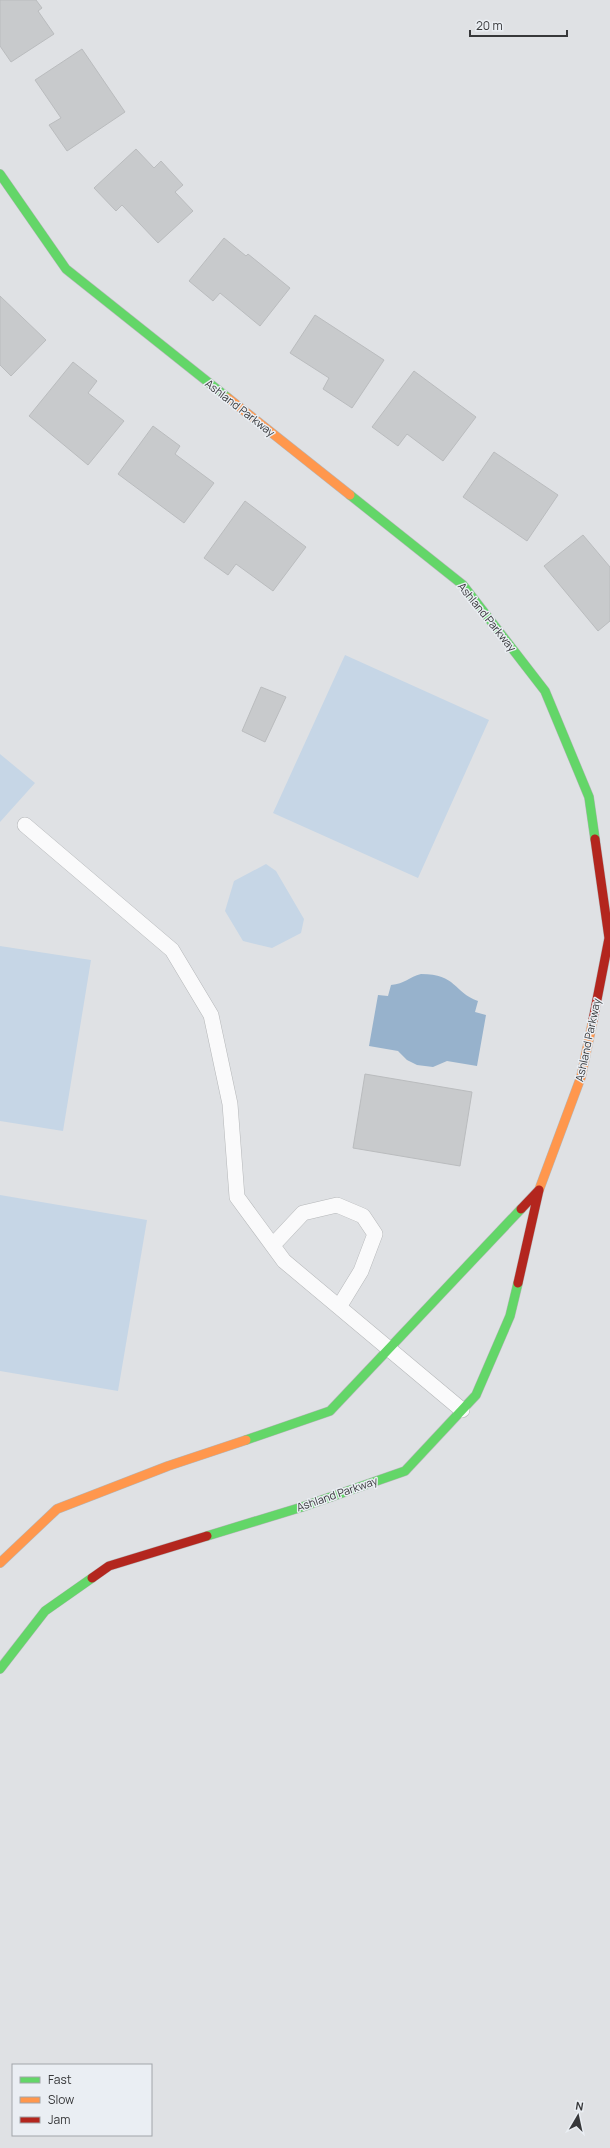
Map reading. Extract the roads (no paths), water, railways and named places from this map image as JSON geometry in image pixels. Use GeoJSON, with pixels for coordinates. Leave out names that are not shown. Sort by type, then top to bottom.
{"type":"FeatureCollection","features":[{"type":"Feature","properties":{"kind":"street","name":"Ashland Parkway"},"geometry":{"type":"LineString","coordinates":[[0,174],[66,269],[463,584],[545,691],[589,797],[610,938],[581,1077],[539,1190],[510,1316],[476,1395],[405,1471],[302,1507],[109,1566],[45,1611],[0,1669]]}},
{"type":"Feature","properties":{"kind":"street","name":"Ashland Parkway"},"geometry":{"type":"LineString","coordinates":[[0,1563],[57,1509],[168,1466],[330,1411],[539,1190]]}},
{"type":"Feature","properties":{"kind":"lane"},"geometry":{"type":"LineString","coordinates":[[25,825],[172,950],[211,1014],[230,1104],[236,1197],[284,1261],[462,1410]]}},
{"type":"Feature","properties":{"kind":"lane"},"geometry":{"type":"LineString","coordinates":[[273,1245],[303,1214],[337,1205],[363,1216],[375,1234],[361,1271],[339,1307]]}},
{"type":"Feature","properties":{"kind":"water"},"geometry":{"type":"Polygon","coordinates":[[[421,974],[442,977],[478,1001],[475,1012],[486,1015],[477,1066],[447,1061],[433,1067],[417,1065],[407,1060],[398,1051],[369,1046],[378,995],[388,996],[391,985],[400,983],[421,974]]]}}]}
